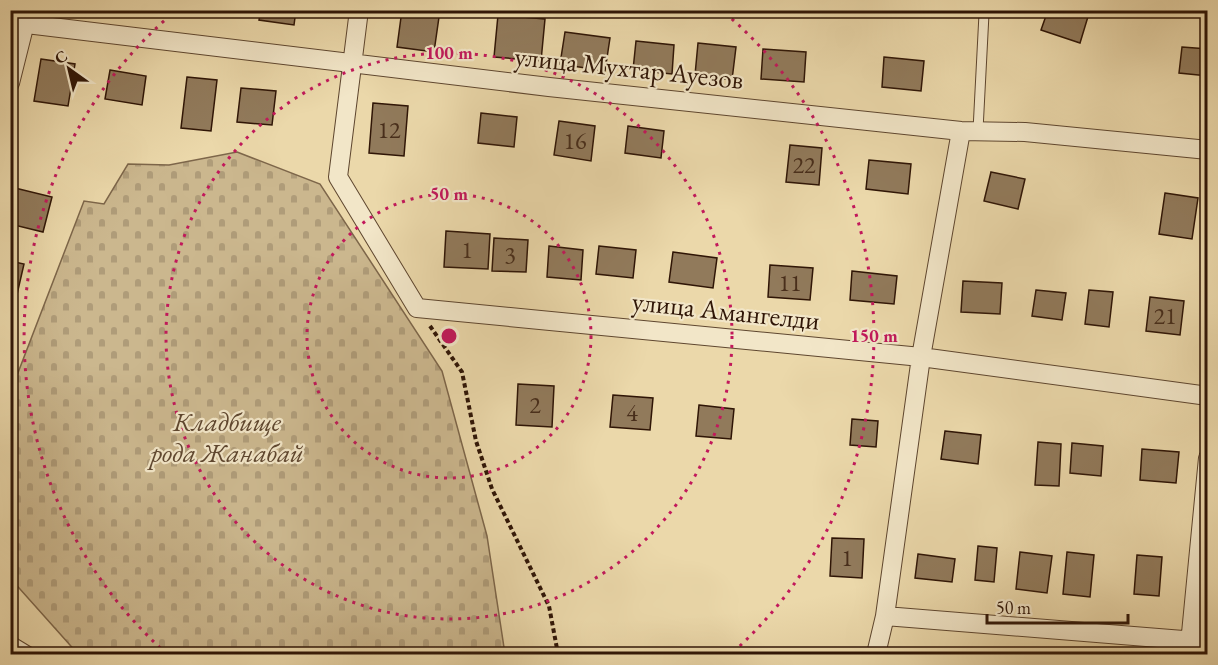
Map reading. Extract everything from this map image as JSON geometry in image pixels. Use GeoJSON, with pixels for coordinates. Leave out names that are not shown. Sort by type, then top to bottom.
{"type":"FeatureCollection","features":[{"type":"Feature","properties":{"kind":"street"},"geometry":{"type":"LineString","coordinates":[[359,10],[338,177],[417,308]]}},
{"type":"Feature","properties":{"kind":"street"},"geometry":{"type":"LineString","coordinates":[[10,83],[18,22]]}},
{"type":"Feature","properties":{"kind":"street","name":"улица Мухтар Ауезов"},"geometry":{"type":"LineString","coordinates":[[18,22],[549,87],[969,130],[1025,132],[1208,150]]}},
{"type":"Feature","properties":{"kind":"street"},"geometry":{"type":"LineString","coordinates":[[876,654],[885,616],[921,357],[969,130]]}},
{"type":"Feature","properties":{"kind":"street","name":"улица Амангелди"},"geometry":{"type":"LineString","coordinates":[[417,308],[921,357],[1208,396]]}},
{"type":"Feature","properties":{"kind":"street"},"geometry":{"type":"LineString","coordinates":[[885,616],[1196,646],[1208,458]]}},
{"type":"Feature","properties":{"kind":"lane"},"geometry":{"type":"LineString","coordinates":[[969,130],[984,12]]}},
{"type":"Feature","properties":{"kind":"lane"},"geometry":{"type":"LineString","coordinates":[[10,640],[33,654]]}},
{"type":"Feature","properties":{"kind":"path"},"geometry":{"type":"LineString","coordinates":[[417,308],[462,372],[476,441],[492,489],[549,606],[558,654]]}},
{"type":"Feature","properties":{"kind":"green space","name":"Кладбище рода Жанабай"},"geometry":{"type":"Polygon","coordinates":[[[237,152],[320,184],[442,371],[487,536],[505,654],[78,654],[11,579],[11,391],[84,201],[104,204],[128,164],[169,165],[237,152]]]}},
{"type":"Feature","properties":{"kind":"building"},"geometry":{"type":"Polygon","coordinates":[[[261,10],[296,10],[294,25],[259,20],[261,10]]]}},
{"type":"Feature","properties":{"kind":"building"},"geometry":{"type":"Polygon","coordinates":[[[402,10],[440,10],[434,52],[397,47],[402,10]]]}},
{"type":"Feature","properties":{"kind":"building"},"geometry":{"type":"Polygon","coordinates":[[[1048,10],[1090,10],[1080,43],[1041,30],[1048,10]]]}},
{"type":"Feature","properties":{"kind":"building"},"geometry":{"type":"Polygon","coordinates":[[[498,15],[545,19],[541,61],[494,57],[498,15]]]}},
{"type":"Feature","properties":{"kind":"building"},"geometry":{"type":"Polygon","coordinates":[[[565,32],[610,38],[605,71],[560,64],[565,32]]]}},
{"type":"Feature","properties":{"kind":"building"},"geometry":{"type":"Polygon","coordinates":[[[636,41],[674,45],[672,74],[633,70],[636,41]]]}},
{"type":"Feature","properties":{"kind":"building"},"geometry":{"type":"Polygon","coordinates":[[[698,43],[736,47],[732,80],[695,75],[698,43]]]}},
{"type":"Feature","properties":{"kind":"building"},"geometry":{"type":"Polygon","coordinates":[[[1182,47],[1208,49],[1208,76],[1179,73],[1182,47]]]}},
{"type":"Feature","properties":{"kind":"building"},"geometry":{"type":"Polygon","coordinates":[[[763,49],[806,52],[804,82],[761,79],[763,49]]]}},
{"type":"Feature","properties":{"kind":"building"},"geometry":{"type":"Polygon","coordinates":[[[884,57],[924,61],[921,91],[882,87],[884,57]]]}},
{"type":"Feature","properties":{"kind":"building"},"geometry":{"type":"Polygon","coordinates":[[[41,59],[75,64],[68,106],[34,101],[41,59]]]}},
{"type":"Feature","properties":{"kind":"building"},"geometry":{"type":"Polygon","coordinates":[[[110,70],[146,76],[142,105],[105,99],[110,70]]]}},
{"type":"Feature","properties":{"kind":"building"},"geometry":{"type":"Polygon","coordinates":[[[187,77],[217,80],[211,131],[181,128],[187,77]]]}},
{"type":"Feature","properties":{"kind":"building"},"geometry":{"type":"Polygon","coordinates":[[[241,88],[276,91],[272,125],[237,122],[241,88]]]}},
{"type":"Feature","properties":{"kind":"building"},"geometry":{"type":"Polygon","coordinates":[[[373,103],[408,106],[404,156],[369,153],[373,103]]]}},
{"type":"Feature","properties":{"kind":"building"},"geometry":{"type":"Polygon","coordinates":[[[481,113],[517,117],[514,147],[478,143],[481,113]]]}},
{"type":"Feature","properties":{"kind":"building"},"geometry":{"type":"Polygon","coordinates":[[[559,121],[595,126],[591,161],[554,155],[559,121]]]}},
{"type":"Feature","properties":{"kind":"building"},"geometry":{"type":"Polygon","coordinates":[[[628,126],[664,131],[661,158],[625,153],[628,126]]]}},
{"type":"Feature","properties":{"kind":"building"},"geometry":{"type":"Polygon","coordinates":[[[790,145],[822,148],[819,185],[786,182],[790,145]]]}},
{"type":"Feature","properties":{"kind":"building"},"geometry":{"type":"Polygon","coordinates":[[[869,160],[911,164],[908,194],[866,189],[869,160]]]}},
{"type":"Feature","properties":{"kind":"building"},"geometry":{"type":"Polygon","coordinates":[[[991,172],[1025,179],[1018,209],[984,201],[991,172]]]}},
{"type":"Feature","properties":{"kind":"building"},"geometry":{"type":"Polygon","coordinates":[[[15,188],[52,197],[43,232],[10,224],[10,206],[15,188]]]}},
{"type":"Feature","properties":{"kind":"building"},"geometry":{"type":"Polygon","coordinates":[[[1165,193],[1198,198],[1192,239],[1159,234],[1165,193]]]}},
{"type":"Feature","properties":{"kind":"building"},"geometry":{"type":"Polygon","coordinates":[[[446,231],[490,234],[488,269],[444,267],[446,231]]]}},
{"type":"Feature","properties":{"kind":"building"},"geometry":{"type":"Polygon","coordinates":[[[494,238],[528,240],[526,272],[492,271],[494,238]]]}},
{"type":"Feature","properties":{"kind":"building"},"geometry":{"type":"Polygon","coordinates":[[[549,246],[583,250],[581,280],[547,277],[549,246]]]}},
{"type":"Feature","properties":{"kind":"building"},"geometry":{"type":"Polygon","coordinates":[[[599,246],[636,250],[633,278],[596,274],[599,246]]]}},
{"type":"Feature","properties":{"kind":"building"},"geometry":{"type":"Polygon","coordinates":[[[673,252],[717,258],[713,288],[669,282],[673,252]]]}},
{"type":"Feature","properties":{"kind":"building"},"geometry":{"type":"Polygon","coordinates":[[[10,261],[24,264],[15,303],[10,302],[10,261]]]}},
{"type":"Feature","properties":{"kind":"building"},"geometry":{"type":"Polygon","coordinates":[[[770,265],[813,268],[810,300],[768,297],[770,265]]]}},
{"type":"Feature","properties":{"kind":"building"},"geometry":{"type":"Polygon","coordinates":[[[852,271],[897,276],[894,304],[850,300],[852,271]]]}},
{"type":"Feature","properties":{"kind":"building"},"geometry":{"type":"Polygon","coordinates":[[[963,281],[1002,283],[1000,314],[961,312],[963,281]]]}},
{"type":"Feature","properties":{"kind":"building"},"geometry":{"type":"Polygon","coordinates":[[[1036,290],[1066,293],[1062,320],[1032,316],[1036,290]]]}},
{"type":"Feature","properties":{"kind":"building"},"geometry":{"type":"Polygon","coordinates":[[[1089,290],[1113,292],[1109,327],[1085,324],[1089,290]]]}},
{"type":"Feature","properties":{"kind":"building"},"geometry":{"type":"Polygon","coordinates":[[[1150,297],[1184,301],[1180,335],[1146,331],[1150,297]]]}},
{"type":"Feature","properties":{"kind":"building"},"geometry":{"type":"Polygon","coordinates":[[[518,384],[554,386],[552,427],[516,425],[518,384]]]}},
{"type":"Feature","properties":{"kind":"building"},"geometry":{"type":"Polygon","coordinates":[[[613,395],[653,398],[650,430],[610,427],[613,395]]]}},
{"type":"Feature","properties":{"kind":"building"},"geometry":{"type":"Polygon","coordinates":[[[699,405],[734,409],[731,439],[696,436],[699,405]]]}},
{"type":"Feature","properties":{"kind":"building"},"geometry":{"type":"Polygon","coordinates":[[[852,419],[878,421],[876,447],[850,445],[852,419]]]}},
{"type":"Feature","properties":{"kind":"building"},"geometry":{"type":"Polygon","coordinates":[[[945,431],[981,435],[978,464],[941,459],[945,431]]]}},
{"type":"Feature","properties":{"kind":"building"},"geometry":{"type":"Polygon","coordinates":[[[1038,442],[1061,444],[1059,486],[1035,485],[1038,442]]]}},
{"type":"Feature","properties":{"kind":"building"},"geometry":{"type":"Polygon","coordinates":[[[1072,443],[1103,446],[1101,476],[1070,473],[1072,443]]]}},
{"type":"Feature","properties":{"kind":"building"},"geometry":{"type":"Polygon","coordinates":[[[1142,449],[1179,452],[1176,483],[1140,480],[1142,449]]]}},
{"type":"Feature","properties":{"kind":"building"},"geometry":{"type":"Polygon","coordinates":[[[832,538],[864,539],[862,578],[830,576],[832,538]]]}},
{"type":"Feature","properties":{"kind":"building"},"geometry":{"type":"Polygon","coordinates":[[[978,546],[997,548],[994,582],[975,580],[978,546]]]}},
{"type":"Feature","properties":{"kind":"building"},"geometry":{"type":"Polygon","coordinates":[[[1020,552],[1052,556],[1047,593],[1016,589],[1020,552]]]}},
{"type":"Feature","properties":{"kind":"building"},"geometry":{"type":"Polygon","coordinates":[[[1067,552],[1094,555],[1090,597],[1063,594],[1067,552]]]}},
{"type":"Feature","properties":{"kind":"building"},"geometry":{"type":"Polygon","coordinates":[[[918,554],[955,559],[952,582],[915,578],[918,554]]]}},
{"type":"Feature","properties":{"kind":"building"},"geometry":{"type":"Polygon","coordinates":[[[1137,555],[1162,557],[1159,596],[1134,594],[1137,555]]]}}]}
